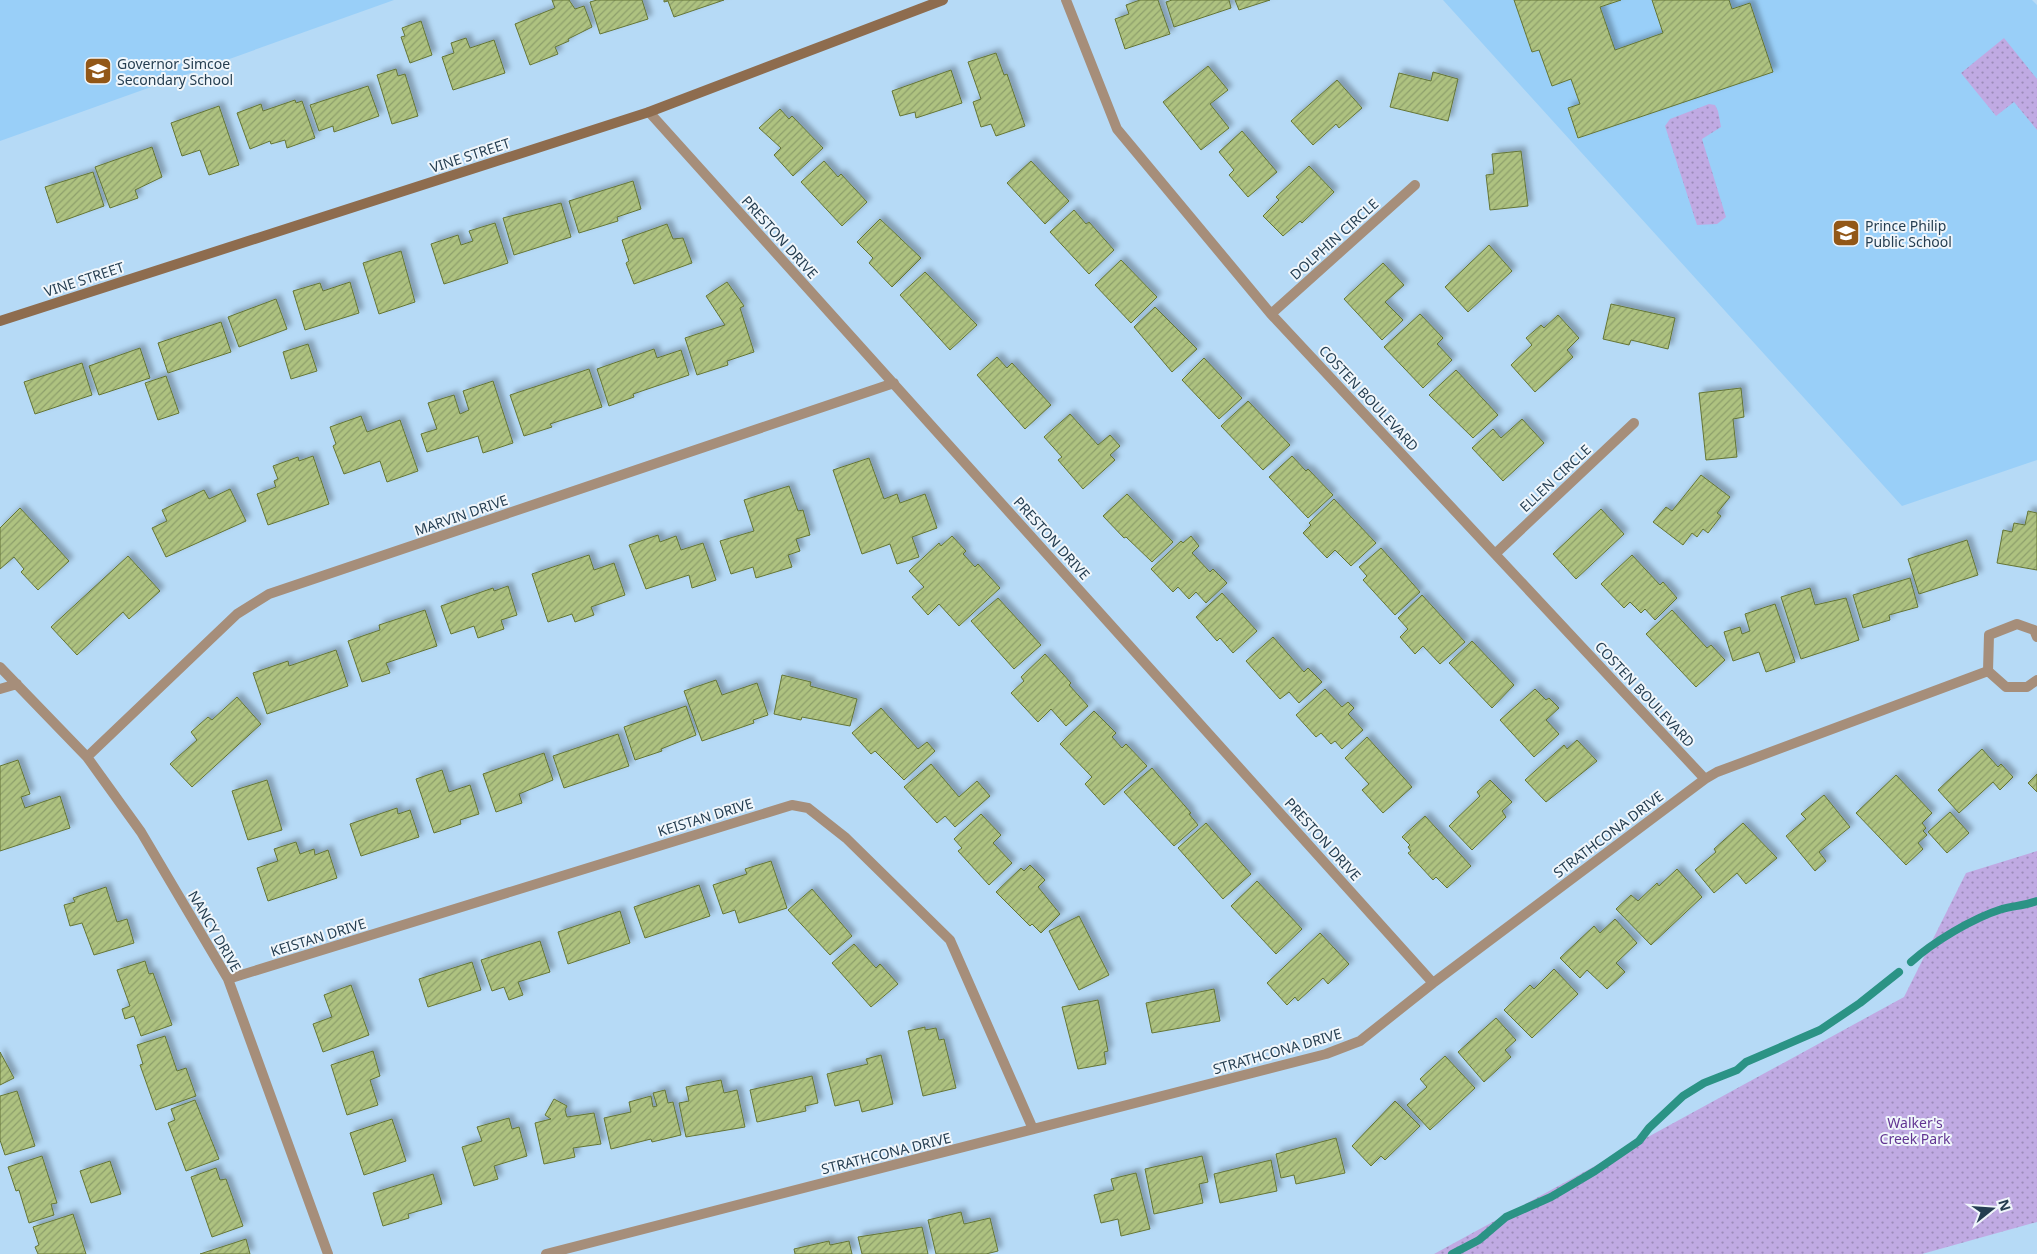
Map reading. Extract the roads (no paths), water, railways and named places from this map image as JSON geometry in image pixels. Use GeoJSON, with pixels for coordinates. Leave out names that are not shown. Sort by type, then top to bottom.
{"type":"FeatureCollection","features":[{"type":"Feature","properties":{"kind":"street","name":"VINE STREET"},"geometry":{"type":"LineString","coordinates":[[0,321],[649,112],[943,0]]}},
{"type":"Feature","properties":{"kind":"street","name":"COSTEN BOULEVARD"},"geometry":{"type":"LineString","coordinates":[[1066,0],[1117,129],[1271,314],[1705,779]]}},
{"type":"Feature","properties":{"kind":"street","name":"PRESTON DRIVE"},"geometry":{"type":"LineString","coordinates":[[649,112],[1433,983]]}},
{"type":"Feature","properties":{"kind":"street","name":"DOLPHIN CIRCLE"},"geometry":{"type":"LineString","coordinates":[[1271,314],[1416,185]]}},
{"type":"Feature","properties":{"kind":"street","name":"MARVIN DRIVE"},"geometry":{"type":"LineString","coordinates":[[87,758],[237,614],[269,594],[894,383]]}},
{"type":"Feature","properties":{"kind":"street","name":"ELLEN CIRCLE"},"geometry":{"type":"LineString","coordinates":[[1496,554],[1634,423]]}},
{"type":"Feature","properties":{"kind":"street"},"geometry":{"type":"LineString","coordinates":[[2037,637],[2034,630],[2017,624],[1989,635],[1988,671],[2006,687],[2027,687],[2037,680]]}},
{"type":"Feature","properties":{"kind":"street","name":"NANCY DRIVE"},"geometry":{"type":"LineString","coordinates":[[0,667],[87,758],[141,832],[228,979],[328,1254]]}},
{"type":"Feature","properties":{"kind":"street","name":"STRATHCONA DRIVE"},"geometry":{"type":"LineString","coordinates":[[546,1254],[1326,1054],[1360,1041],[1433,983],[1705,779],[1717,772],[1988,671]]}},
{"type":"Feature","properties":{"kind":"street"},"geometry":{"type":"LineString","coordinates":[[0,689],[17,684]]}},
{"type":"Feature","properties":{"kind":"street","name":"KEISTAN DRIVE"},"geometry":{"type":"LineString","coordinates":[[228,979],[792,805],[808,808],[846,838],[950,940],[1033,1129]]}},
{"type":"Feature","properties":{"kind":"waterway"},"geometry":{"type":"LineString","coordinates":[[1911,962],[1966,924],[2002,909],[2037,901]]}},
{"type":"Feature","properties":{"kind":"waterway"},"geometry":{"type":"LineString","coordinates":[[1452,1254],[1479,1240],[1506,1217],[1551,1197],[1595,1171],[1639,1141],[1649,1128],[1683,1096],[1704,1083],[1737,1070],[1746,1062],[1820,1030],[1860,1003],[1899,972]]}},
{"type":"Feature","properties":{"kind":"place","name":"Governor Simcoe Secondary School"},"geometry":{"type":"Point","coordinates":[98,71]}},
{"type":"Feature","properties":{"kind":"place","name":"Prince Philip Public School"},"geometry":{"type":"Point","coordinates":[1846,233]}},
{"type":"Feature","properties":{"kind":"park label","name":"Walker's Creek Park"},"geometry":{"type":"Point","coordinates":[1915,1130]}}]}
